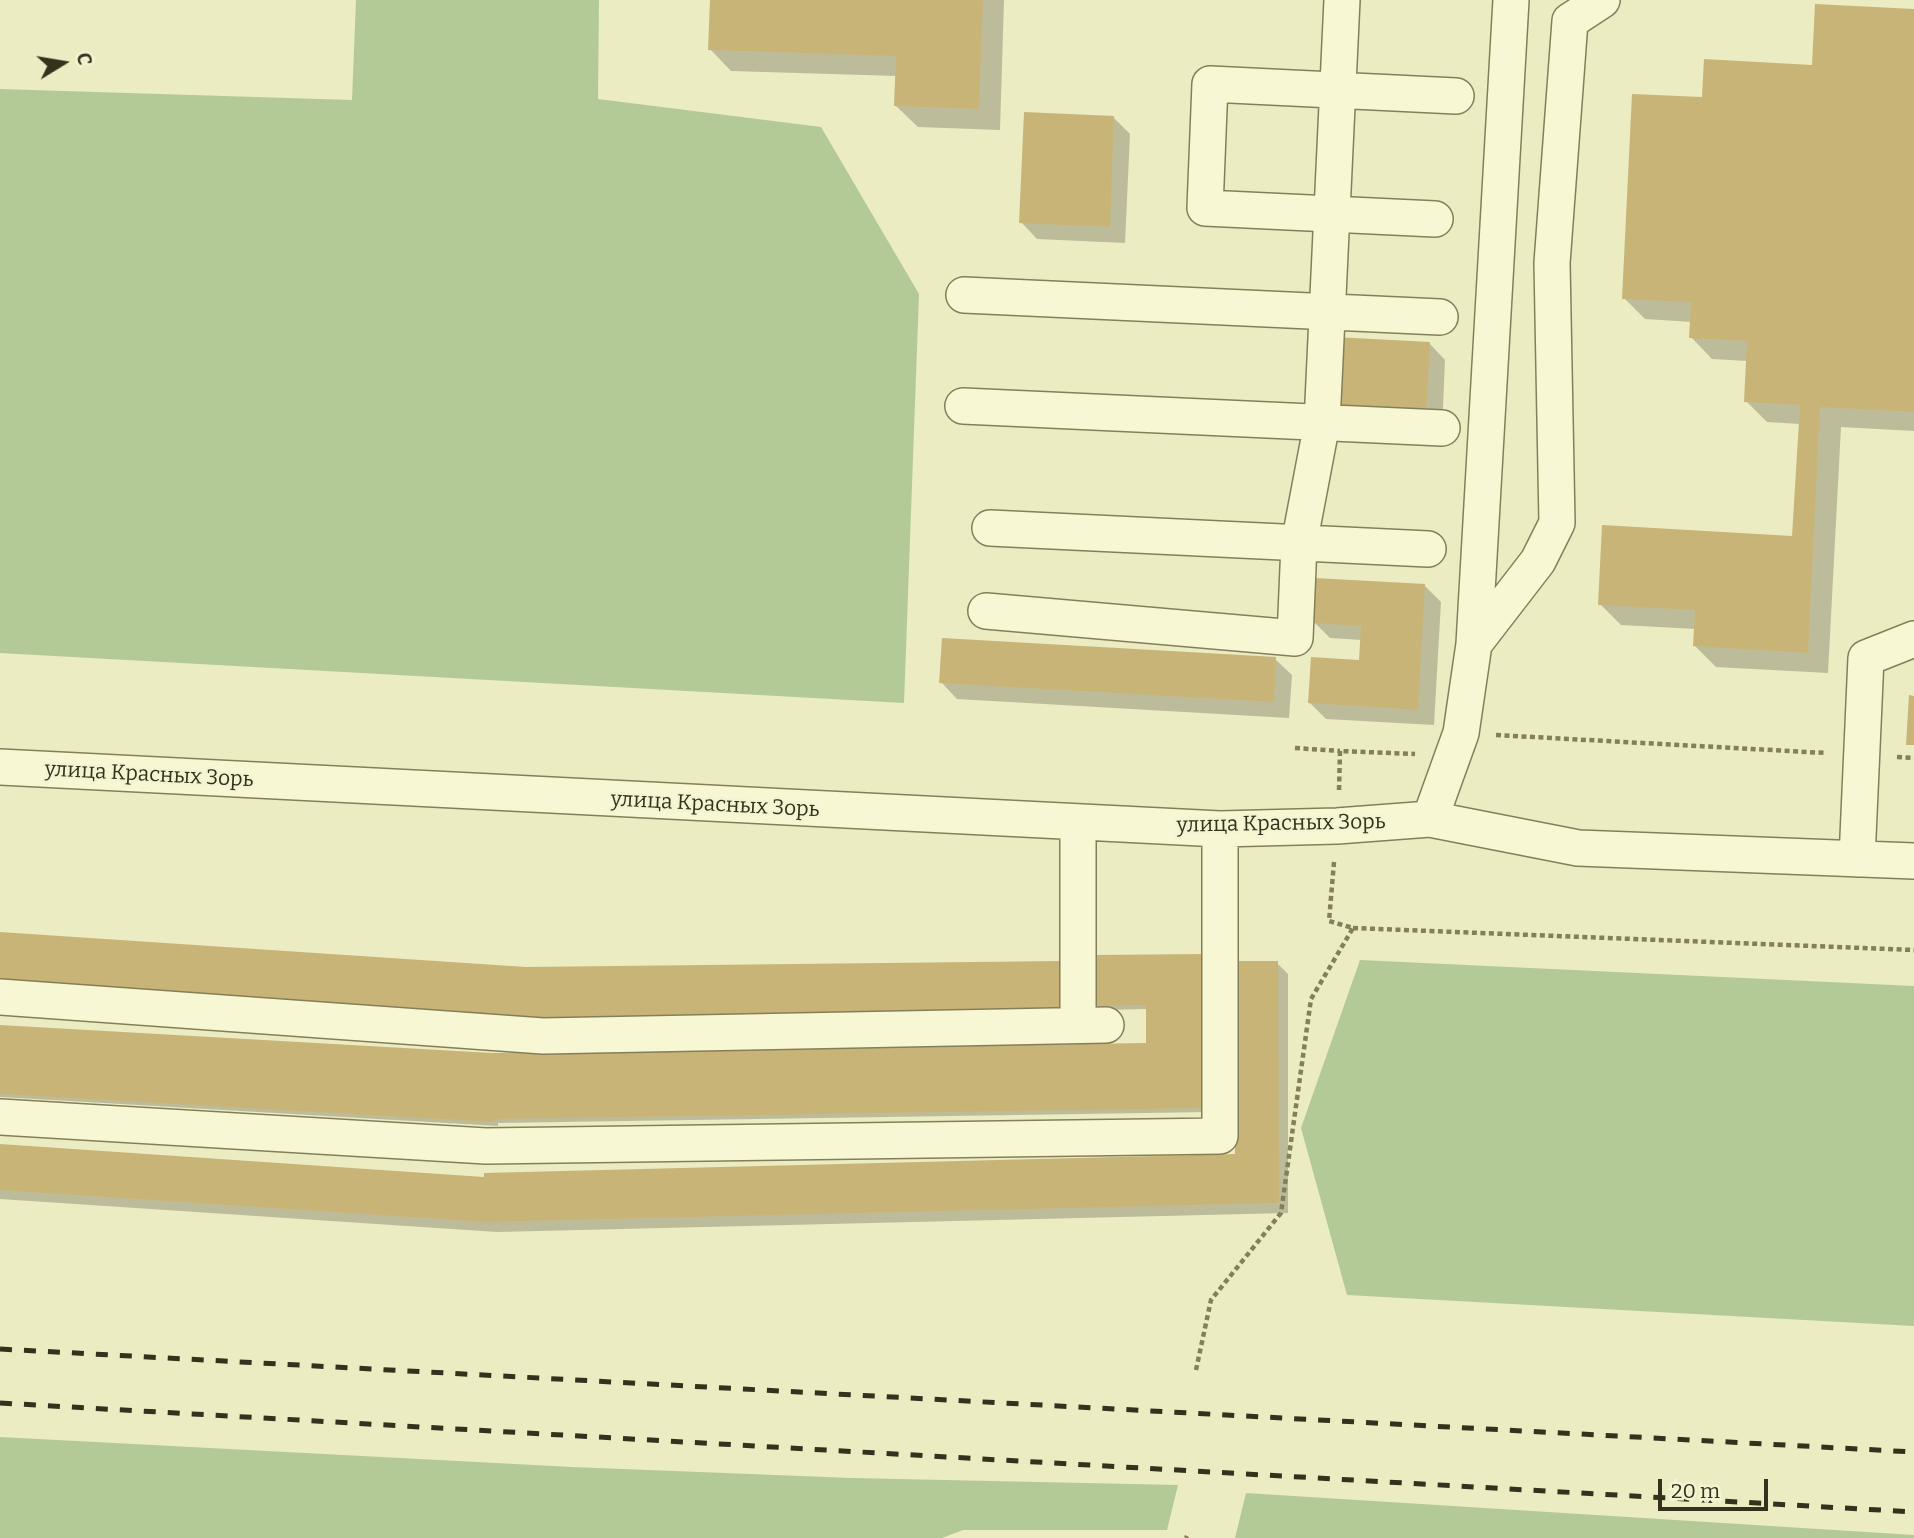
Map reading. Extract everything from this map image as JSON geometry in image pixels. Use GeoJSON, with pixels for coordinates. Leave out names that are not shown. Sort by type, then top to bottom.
{"type":"FeatureCollection","features":[{"type":"Feature","properties":{"kind":"street"},"geometry":{"type":"LineString","coordinates":[[986,611],[1295,638],[1299,544],[1322,423],[1342,0]]}},
{"type":"Feature","properties":{"kind":"street"},"geometry":{"type":"LineString","coordinates":[[1430,819],[1461,733],[1474,644],[1511,0]]}},
{"type":"Feature","properties":{"kind":"street"},"geometry":{"type":"LineString","coordinates":[[1474,644],[1538,561],[1557,523],[1552,263],[1570,21],[1602,0]]}},
{"type":"Feature","properties":{"kind":"street"},"geometry":{"type":"LineString","coordinates":[[1435,219],[1205,208],[1210,84],[1455,96]]}},
{"type":"Feature","properties":{"kind":"street"},"geometry":{"type":"LineString","coordinates":[[964,295],[1440,317]]}},
{"type":"Feature","properties":{"kind":"street"},"geometry":{"type":"LineString","coordinates":[[963,406],[1442,428]]}},
{"type":"Feature","properties":{"kind":"street"},"geometry":{"type":"LineString","coordinates":[[990,528],[1428,549]]}},
{"type":"Feature","properties":{"kind":"street"},"geometry":{"type":"LineString","coordinates":[[1857,859],[1866,657],[1914,639]]}},
{"type":"Feature","properties":{"kind":"street","name":"улица Красных Зорь"},"geometry":{"type":"LineString","coordinates":[[0,767],[1220,830],[1337,826],[1430,819],[1578,848],[1914,861]]}},
{"type":"Feature","properties":{"kind":"street"},"geometry":{"type":"LineString","coordinates":[[0,997],[543,1036],[1092,1025],[1078,824]]}},
{"type":"Feature","properties":{"kind":"street"},"geometry":{"type":"LineString","coordinates":[[0,1117],[486,1146],[1220,1136],[1220,830]]}},
{"type":"Feature","properties":{"kind":"path"},"geometry":{"type":"LineString","coordinates":[[1295,748],[1416,754],[1420,734],[1461,733],[1832,754]]}},
{"type":"Feature","properties":{"kind":"path"},"geometry":{"type":"LineString","coordinates":[[1340,751],[1329,922],[1353,928],[1914,950]]}},
{"type":"Feature","properties":{"kind":"path"},"geometry":{"type":"LineString","coordinates":[[1886,757],[1914,758]]}},
{"type":"Feature","properties":{"kind":"path"},"geometry":{"type":"LineString","coordinates":[[1196,1370],[1211,1300],[1280,1213],[1311,999],[1353,928]]}},
{"type":"Feature","properties":{"kind":"green space"},"geometry":{"type":"Polygon","coordinates":[[[356,0],[599,0],[598,99],[821,127],[919,294],[904,703],[0,653],[0,89],[352,100],[356,0]]]}},
{"type":"Feature","properties":{"kind":"green space"},"geometry":{"type":"Polygon","coordinates":[[[1360,960],[1914,986],[1914,1326],[1347,1295],[1301,1128],[1360,960]]]}},
{"type":"Feature","properties":{"kind":"green space"},"geometry":{"type":"Polygon","coordinates":[[[0,1437],[572,1467],[852,1478],[1178,1485],[1167,1530],[963,1530],[942,1538],[0,1538],[0,1437]]]}},
{"type":"Feature","properties":{"kind":"green space"},"geometry":{"type":"Polygon","coordinates":[[[1246,1493],[1914,1535],[1914,1538],[1235,1538],[1246,1493]]]}},
{"type":"Feature","properties":{"kind":"building"},"geometry":{"type":"Polygon","coordinates":[[[710,0],[983,0],[979,109],[894,106],[896,56],[708,50],[710,0]]]}},
{"type":"Feature","properties":{"kind":"building"},"geometry":{"type":"Polygon","coordinates":[[[1815,4],[1914,9],[1914,412],[1820,407],[1808,653],[1693,646],[1695,610],[1598,605],[1602,525],[1792,536],[1800,405],[1744,402],[1747,341],[1689,338],[1691,302],[1622,299],[1632,94],[1702,97],[1704,59],[1812,65],[1815,4]]]}},
{"type":"Feature","properties":{"kind":"building"},"geometry":{"type":"Polygon","coordinates":[[[1024,112],[1114,116],[1110,227],[1019,223],[1024,112]]]}},
{"type":"Feature","properties":{"kind":"building"},"geometry":{"type":"Polygon","coordinates":[[[1335,337],[1430,342],[1426,416],[1331,411],[1335,337]]]}},
{"type":"Feature","properties":{"kind":"building"},"geometry":{"type":"Polygon","coordinates":[[[1315,578],[1425,584],[1418,710],[1308,703],[1311,657],[1359,660],[1361,626],[1312,623],[1315,578]]]}},
{"type":"Feature","properties":{"kind":"building"},"geometry":{"type":"Polygon","coordinates":[[[942,638],[1276,657],[1274,702],[939,683],[942,638]]]}},
{"type":"Feature","properties":{"kind":"building"},"geometry":{"type":"Polygon","coordinates":[[[1909,695],[1914,696],[1914,745],[1906,745],[1909,695]]]}},
{"type":"Feature","properties":{"kind":"building"},"geometry":{"type":"Polygon","coordinates":[[[0,932],[526,967],[1063,961],[1063,1013],[527,1019],[0,983],[0,932]]]}},
{"type":"Feature","properties":{"kind":"building"},"geometry":{"type":"Polygon","coordinates":[[[1204,954],[1207,1108],[494,1119],[494,1122],[0,1094],[0,1025],[492,1053],[1146,1043],[1146,1005],[1094,1006],[1093,955],[1204,954]]]}},
{"type":"Feature","properties":{"kind":"building"},"geometry":{"type":"Polygon","coordinates":[[[1235,961],[1278,961],[1279,1203],[485,1222],[0,1190],[0,1144],[484,1177],[484,1173],[1235,1154],[1235,961]]]}},
{"type":"Feature","properties":{"kind":"railway"},"geometry":{"type":"LineString","coordinates":[[0,1349],[1914,1452]]}},
{"type":"Feature","properties":{"kind":"railway"},"geometry":{"type":"LineString","coordinates":[[0,1403],[1914,1512]]}}]}
